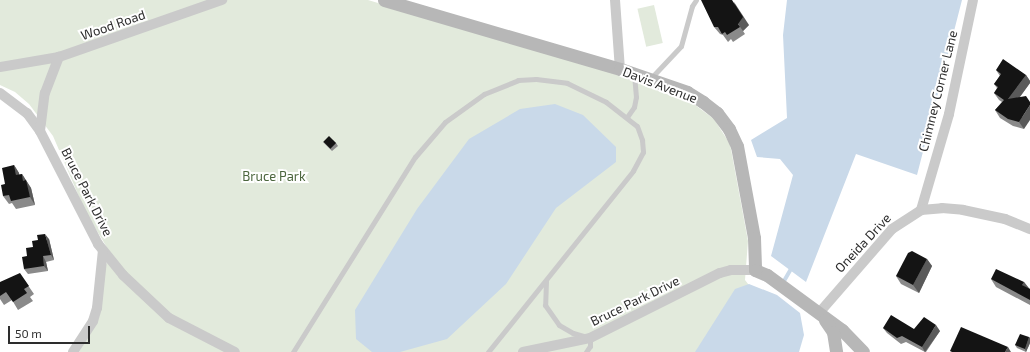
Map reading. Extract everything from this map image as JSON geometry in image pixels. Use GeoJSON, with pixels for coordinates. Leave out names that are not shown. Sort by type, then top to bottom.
{"type":"FeatureCollection","features":[{"type":"Feature","properties":{"kind":"main road","name":"Davis Avenue"},"geometry":{"type":"LineString","coordinates":[[384,0],[620,69],[687,92],[703,102],[717,113],[729,128],[737,146],[761,273]]}},
{"type":"Feature","properties":{"kind":"main road"},"geometry":{"type":"LineString","coordinates":[[761,273],[804,301],[842,330],[863,352]]}},
{"type":"Feature","properties":{"kind":"main road"},"geometry":{"type":"LineString","coordinates":[[821,315],[833,332],[836,352]]}},
{"type":"Feature","properties":{"kind":"street","name":"Wood Road"},"geometry":{"type":"LineString","coordinates":[[0,67],[59,57],[222,0]]}},
{"type":"Feature","properties":{"kind":"street"},"geometry":{"type":"LineString","coordinates":[[615,0],[620,69]]}},
{"type":"Feature","properties":{"kind":"street","name":"Chimney Corner Lane"},"geometry":{"type":"LineString","coordinates":[[921,210],[949,114],[973,0]]}},
{"type":"Feature","properties":{"kind":"street"},"geometry":{"type":"LineString","coordinates":[[40,131],[45,93],[59,57]]}},
{"type":"Feature","properties":{"kind":"street","name":"Bruce Park Drive"},"geometry":{"type":"LineString","coordinates":[[0,93],[27,113],[40,131],[88,227],[103,250],[123,275],[169,318],[234,352]]}},
{"type":"Feature","properties":{"kind":"street","name":"Oneida Drive"},"geometry":{"type":"LineString","coordinates":[[821,315],[892,229],[921,210],[942,208],[963,210],[1005,219],[1030,229]]}},
{"type":"Feature","properties":{"kind":"street"},"geometry":{"type":"LineString","coordinates":[[73,352],[90,326],[97,308],[103,250]]}},
{"type":"Feature","properties":{"kind":"street","name":"Bruce Park Drive"},"geometry":{"type":"LineString","coordinates":[[522,352],[590,338],[720,273],[731,270],[761,273]]}},
{"type":"Feature","properties":{"kind":"lane"},"geometry":{"type":"LineString","coordinates":[[649,80],[681,46],[692,6],[696,0]]}},
{"type":"Feature","properties":{"kind":"lane"},"geometry":{"type":"LineString","coordinates":[[627,118],[634,107],[636,97],[634,75]]}},
{"type":"Feature","properties":{"kind":"lane"},"geometry":{"type":"LineString","coordinates":[[293,352],[415,157],[445,122],[484,94],[518,80],[551,79],[567,82],[606,102],[637,126],[642,140],[642,152],[639,162],[546,281],[488,352]]}},
{"type":"Feature","properties":{"kind":"lane"},"geometry":{"type":"LineString","coordinates":[[546,281],[545,305],[559,325],[574,333],[590,338],[590,346],[586,352]]}},
{"type":"Feature","properties":{"kind":"green space","name":"Bruce Park"},"geometry":{"type":"Polygon","coordinates":[[[0,0],[368,0],[612,73],[695,105],[714,119],[730,144],[748,241],[745,280],[755,293],[733,352],[79,352],[99,318],[105,267],[111,254],[86,213],[53,136],[29,104],[15,92],[0,85],[0,0]]]}},
{"type":"Feature","properties":{"kind":"green space"},"geometry":{"type":"Polygon","coordinates":[[[654,5],[663,43],[646,47],[637,9],[654,5]]]}},
{"type":"Feature","properties":{"kind":"water"},"geometry":{"type":"Polygon","coordinates":[[[787,0],[962,0],[917,175],[856,154],[806,282],[771,256],[793,175],[780,159],[757,157],[751,140],[787,118],[783,35],[787,0]]]}},
{"type":"Feature","properties":{"kind":"water"},"geometry":{"type":"Polygon","coordinates":[[[555,104],[583,115],[616,147],[616,162],[556,208],[506,284],[447,339],[400,352],[372,352],[356,339],[355,310],[417,209],[469,139],[520,109],[555,104]]]}},
{"type":"Feature","properties":{"kind":"water"},"geometry":{"type":"Polygon","coordinates":[[[749,284],[777,295],[800,313],[804,335],[799,352],[695,352],[735,289],[749,284]]]}},
{"type":"Feature","properties":{"kind":"building"},"geometry":{"type":"Polygon","coordinates":[[[701,0],[732,0],[743,17],[738,24],[740,27],[727,35],[725,32],[722,34],[718,27],[714,27],[701,0]]]}},
{"type":"Feature","properties":{"kind":"building"},"geometry":{"type":"Polygon","coordinates":[[[1003,59],[1026,75],[1008,99],[1026,96],[1030,102],[1030,105],[1019,122],[1008,119],[995,110],[1004,100],[994,93],[998,87],[994,84],[1001,74],[996,70],[1003,59]]]}},
{"type":"Feature","properties":{"kind":"building"},"geometry":{"type":"Polygon","coordinates":[[[329,136],[336,143],[330,149],[323,142],[329,136]]]}},
{"type":"Feature","properties":{"kind":"building"},"geometry":{"type":"Polygon","coordinates":[[[14,165],[16,175],[22,174],[23,181],[26,180],[30,197],[11,201],[9,195],[3,196],[1,185],[5,184],[2,168],[14,165]]]}},
{"type":"Feature","properties":{"kind":"building"},"geometry":{"type":"Polygon","coordinates":[[[45,234],[51,255],[43,256],[44,266],[24,269],[22,257],[27,256],[26,248],[33,247],[32,241],[38,240],[37,235],[45,234]]]}},
{"type":"Feature","properties":{"kind":"building"},"geometry":{"type":"Polygon","coordinates":[[[912,251],[927,259],[913,285],[896,276],[908,253],[912,251]]]}},
{"type":"Feature","properties":{"kind":"building"},"geometry":{"type":"Polygon","coordinates":[[[996,269],[1024,282],[1022,285],[1030,289],[1030,300],[991,279],[996,269]]]}},
{"type":"Feature","properties":{"kind":"building"},"geometry":{"type":"Polygon","coordinates":[[[20,273],[29,286],[24,289],[27,293],[13,302],[6,292],[0,296],[0,282],[20,273]]]}},
{"type":"Feature","properties":{"kind":"building"},"geometry":{"type":"Polygon","coordinates":[[[891,315],[914,329],[924,317],[936,325],[922,347],[902,336],[897,338],[883,328],[891,315]]]}},
{"type":"Feature","properties":{"kind":"building"},"geometry":{"type":"Polygon","coordinates":[[[961,327],[1008,347],[1005,352],[952,352],[950,351],[961,327]]]}},
{"type":"Feature","properties":{"kind":"building"},"geometry":{"type":"Polygon","coordinates":[[[1020,334],[1029,337],[1025,349],[1015,345],[1020,334]]]}},
{"type":"Feature","properties":{"kind":"waterway"},"geometry":{"type":"LineString","coordinates":[[783,283],[790,271]]}}]}
